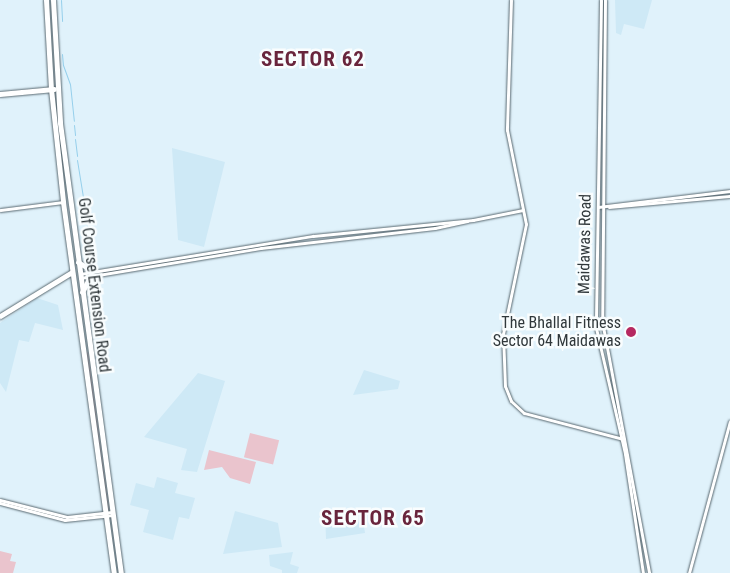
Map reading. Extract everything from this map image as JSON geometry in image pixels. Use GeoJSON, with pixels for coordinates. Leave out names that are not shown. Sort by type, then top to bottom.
{"type":"FeatureCollection","features":[{"type":"Feature","properties":{"kind":"main road","name":"Golf Course Extension Road"},"geometry":{"type":"LineString","coordinates":[[46,0],[58,124],[63,202],[72,271],[121,573]]}},
{"type":"Feature","properties":{"kind":"main road","name":"Golf Course Extension Road"},"geometry":{"type":"LineString","coordinates":[[53,0],[54,87]]}},
{"type":"Feature","properties":{"kind":"main road"},"geometry":{"type":"LineString","coordinates":[[0,93],[54,87]]}},
{"type":"Feature","properties":{"kind":"main road","name":"Golf Course Extension Road"},"geometry":{"type":"LineString","coordinates":[[58,124],[82,292],[86,348],[105,515],[114,573]]}},
{"type":"Feature","properties":{"kind":"main road"},"geometry":{"type":"LineString","coordinates":[[65,214],[72,213]]}},
{"type":"Feature","properties":{"kind":"main road"},"geometry":{"type":"LineString","coordinates":[[78,262],[91,273],[82,292]]}},
{"type":"Feature","properties":{"kind":"main road"},"geometry":{"type":"LineString","coordinates":[[0,314],[72,271]]}},
{"type":"Feature","properties":{"kind":"main road"},"geometry":{"type":"LineString","coordinates":[[77,302],[83,301]]}},
{"type":"Feature","properties":{"kind":"street"},"geometry":{"type":"LineString","coordinates":[[511,0],[506,130],[523,210],[524,237],[503,334],[504,377],[508,398],[524,413],[627,440]]}},
{"type":"Feature","properties":{"kind":"street","name":"Maidawas Road"},"geometry":{"type":"LineString","coordinates":[[601,0],[596,328],[622,439],[643,573]]}},
{"type":"Feature","properties":{"kind":"street","name":"Maidawas Road"},"geometry":{"type":"LineString","coordinates":[[605,0],[602,327],[627,440],[649,573]]}},
{"type":"Feature","properties":{"kind":"street"},"geometry":{"type":"LineString","coordinates":[[609,207],[730,191]]}},
{"type":"Feature","properties":{"kind":"street"},"geometry":{"type":"LineString","coordinates":[[598,207],[730,196]]}},
{"type":"Feature","properties":{"kind":"street"},"geometry":{"type":"LineString","coordinates":[[0,210],[63,202]]}},
{"type":"Feature","properties":{"kind":"street"},"geometry":{"type":"LineString","coordinates":[[91,273],[261,248],[435,228],[523,210]]}},
{"type":"Feature","properties":{"kind":"street"},"geometry":{"type":"LineString","coordinates":[[80,276],[313,236],[467,220]]}},
{"type":"Feature","properties":{"kind":"street"},"geometry":{"type":"LineString","coordinates":[[689,573],[730,421]]}},
{"type":"Feature","properties":{"kind":"street"},"geometry":{"type":"LineString","coordinates":[[0,502],[65,520],[112,514]]}},
{"type":"Feature","properties":{"kind":"shaded area"},"geometry":{"type":"Polygon","coordinates":[[[615,0],[652,0],[644,29],[624,24],[621,35],[616,33],[615,0]]]}},
{"type":"Feature","properties":{"kind":"shaded area"},"geometry":{"type":"Polygon","coordinates":[[[172,148],[225,162],[204,247],[178,240],[172,148]]]}},
{"type":"Feature","properties":{"kind":"shaded area"},"geometry":{"type":"Polygon","coordinates":[[[37,298],[58,305],[63,330],[35,323],[29,342],[19,340],[6,392],[0,383],[0,323],[37,298]]]}},
{"type":"Feature","properties":{"kind":"shaded area"},"geometry":{"type":"Polygon","coordinates":[[[86,351],[88,353],[109,510],[107,510],[86,351]]]}},
{"type":"Feature","properties":{"kind":"shaded area"},"geometry":{"type":"Polygon","coordinates":[[[364,370],[400,381],[398,389],[353,395],[364,370]]]}},
{"type":"Feature","properties":{"kind":"shaded area"},"geometry":{"type":"Polygon","coordinates":[[[198,373],[225,381],[197,472],[181,470],[187,449],[144,437],[198,373]]]}},
{"type":"Feature","properties":{"kind":"shaded area"},"geometry":{"type":"Polygon","coordinates":[[[250,433],[279,440],[273,465],[244,457],[250,433]]]}},
{"type":"Feature","properties":{"kind":"shaded area"},"geometry":{"type":"Polygon","coordinates":[[[209,450],[256,462],[250,484],[230,478],[222,467],[204,470],[209,450]]]}},
{"type":"Feature","properties":{"kind":"shaded area"},"geometry":{"type":"Polygon","coordinates":[[[157,477],[178,483],[175,493],[195,498],[189,519],[179,517],[173,540],[143,532],[149,510],[130,505],[136,483],[154,488],[157,477]]]}},
{"type":"Feature","properties":{"kind":"shaded area"},"geometry":{"type":"Polygon","coordinates":[[[235,511],[278,523],[282,547],[223,554],[235,511]]]}},
{"type":"Feature","properties":{"kind":"shaded area"},"geometry":{"type":"Polygon","coordinates":[[[325,511],[338,515],[362,511],[365,533],[326,539],[325,511]]]}},
{"type":"Feature","properties":{"kind":"shaded area"},"geometry":{"type":"Polygon","coordinates":[[[0,551],[12,554],[10,561],[16,562],[13,573],[0,573],[0,551]]]}},
{"type":"Feature","properties":{"kind":"shaded area"},"geometry":{"type":"Polygon","coordinates":[[[293,552],[290,564],[299,567],[297,573],[282,573],[282,570],[270,566],[269,555],[293,552]]]}},
{"type":"Feature","properties":{"kind":"waterway"},"geometry":{"type":"LineString","coordinates":[[61,0],[62,21]]}},
{"type":"Feature","properties":{"kind":"waterway"},"geometry":{"type":"LineString","coordinates":[[62,54],[63,65],[70,84],[74,121]]}},
{"type":"Feature","properties":{"kind":"waterway"},"geometry":{"type":"LineString","coordinates":[[74,125],[75,135]]}},
{"type":"Feature","properties":{"kind":"waterway"},"geometry":{"type":"LineString","coordinates":[[75,139],[77,156]]}},
{"type":"Feature","properties":{"kind":"waterway"},"geometry":{"type":"LineString","coordinates":[[77,160],[87,222]]}},
{"type":"Feature","properties":{"kind":"waterway"},"geometry":{"type":"LineString","coordinates":[[87,225],[92,269]]}},
{"type":"Feature","properties":{"kind":"place","name":"The Bhallal Fitness Sector 64 Maidawas"},"geometry":{"type":"Point","coordinates":[631,332]}},
{"type":"Feature","properties":{"kind":"district","name":"SECTOR 62"},"geometry":{"type":"Point","coordinates":[313,59]}},
{"type":"Feature","properties":{"kind":"district","name":"SECTOR 65"},"geometry":{"type":"Point","coordinates":[373,518]}}]}
